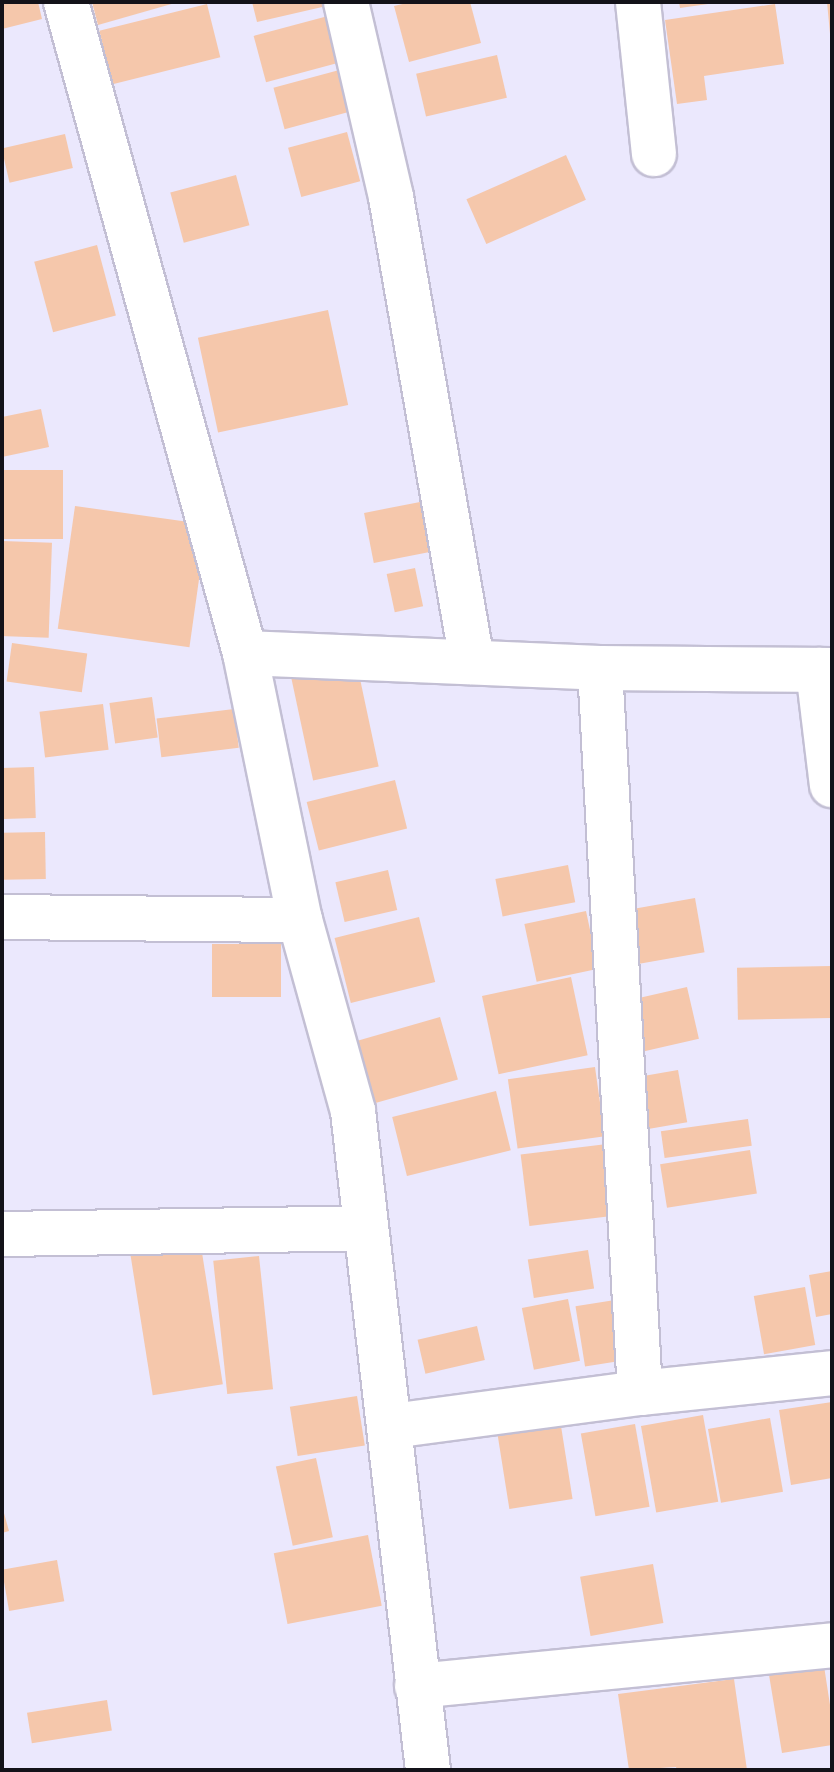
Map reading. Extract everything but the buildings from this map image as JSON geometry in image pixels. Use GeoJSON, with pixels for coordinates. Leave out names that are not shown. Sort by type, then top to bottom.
{"type":"FeatureCollection","features":[{"type":"Feature","properties":{"kind":"street"},"geometry":{"type":"LineString","coordinates":[[66,2],[245,653],[300,920],[353,1111],[364,1228],[392,1426],[428,1770]]}},
{"type":"Feature","properties":{"kind":"street"},"geometry":{"type":"LineString","coordinates":[[346,2],[391,197],[472,662]]}},
{"type":"Feature","properties":{"kind":"street"},"geometry":{"type":"LineString","coordinates":[[638,2],[654,154]]}},
{"type":"Feature","properties":{"kind":"street"},"geometry":{"type":"LineString","coordinates":[[245,653],[600,668],[825,670],[832,785]]}},
{"type":"Feature","properties":{"kind":"street"},"geometry":{"type":"LineString","coordinates":[[600,668],[640,1393]]}},
{"type":"Feature","properties":{"kind":"street"},"geometry":{"type":"LineString","coordinates":[[2,917],[300,920]]}},
{"type":"Feature","properties":{"kind":"street"},"geometry":{"type":"LineString","coordinates":[[2,1234],[364,1228]]}},
{"type":"Feature","properties":{"kind":"street"},"geometry":{"type":"LineString","coordinates":[[392,1426],[640,1393],[832,1373]]}},
{"type":"Feature","properties":{"kind":"street"},"geometry":{"type":"LineString","coordinates":[[417,1686],[832,1645]]}}]}
